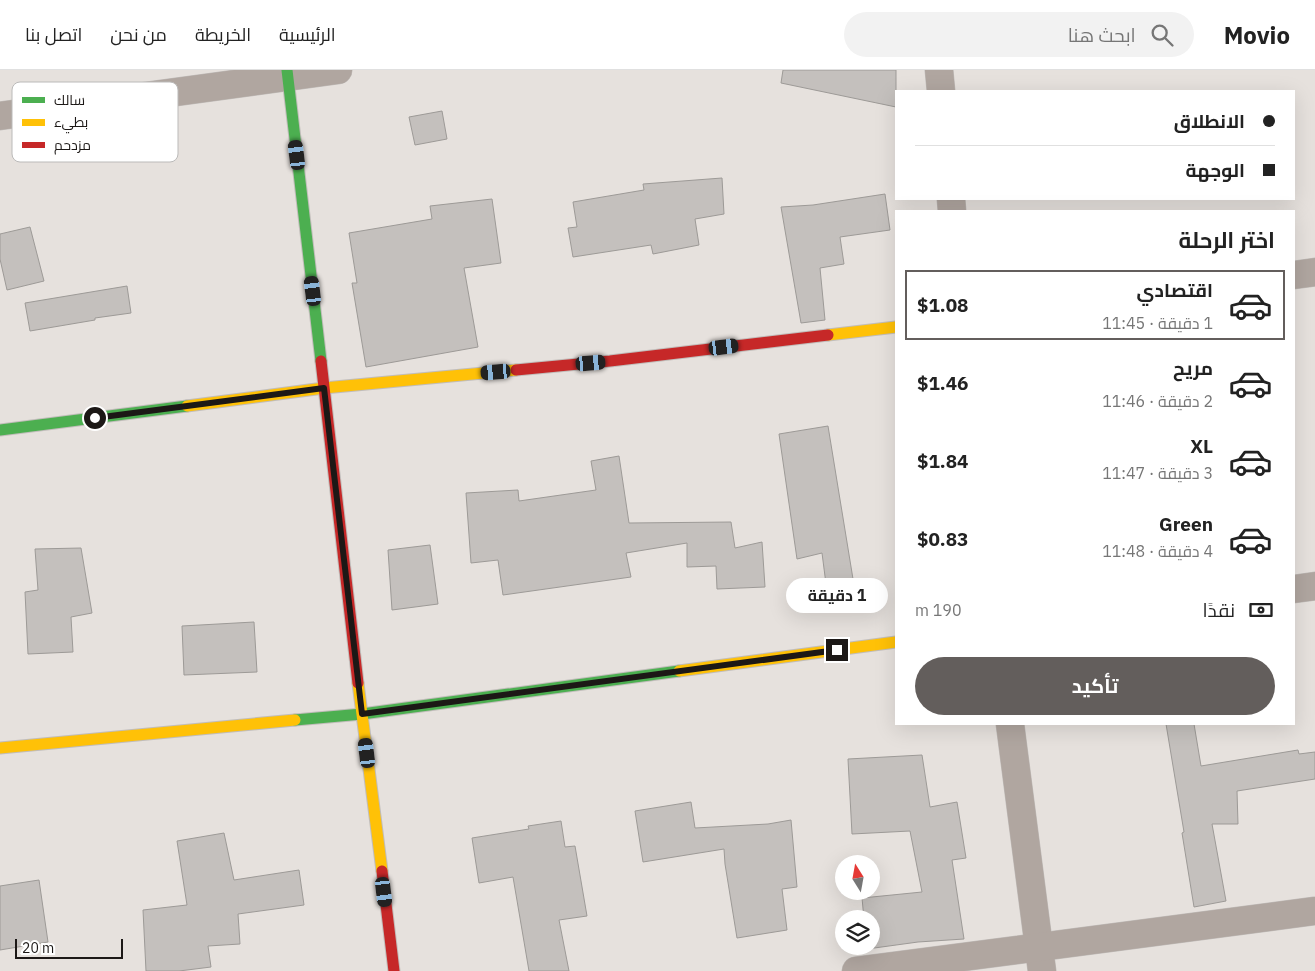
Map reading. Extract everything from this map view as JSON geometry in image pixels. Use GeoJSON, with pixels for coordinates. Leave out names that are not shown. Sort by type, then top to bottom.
{"type":"FeatureCollection","features":[{"type":"Feature","properties":{"kind":"street"},"geometry":{"type":"LineString","coordinates":[[178,90],[287,74],[338,70]]}},
{"type":"Feature","properties":{"kind":"street"},"geometry":{"type":"LineString","coordinates":[[939,70],[941,90]]}},
{"type":"Feature","properties":{"kind":"street"},"geometry":{"type":"LineString","coordinates":[[287,74],[394,971]]}},
{"type":"Feature","properties":{"kind":"street"},"geometry":{"type":"LineString","coordinates":[[1295,275],[1315,272]]}},
{"type":"Feature","properties":{"kind":"street"},"geometry":{"type":"LineString","coordinates":[[0,430],[324,388],[610,361],[895,327]]}},
{"type":"Feature","properties":{"kind":"street"},"geometry":{"type":"LineString","coordinates":[[1295,589],[1315,586]]}},
{"type":"Feature","properties":{"kind":"street"},"geometry":{"type":"LineString","coordinates":[[0,748],[362,714],[895,642]]}},
{"type":"Feature","properties":{"kind":"street"},"geometry":{"type":"LineString","coordinates":[[1010,725],[1041,959]]}},
{"type":"Feature","properties":{"kind":"street"},"geometry":{"type":"LineString","coordinates":[[856,971],[1041,959],[1315,911]]}},
{"type":"Feature","properties":{"kind":"building"},"geometry":{"type":"Polygon","coordinates":[[[783,70],[896,70],[895,107],[781,83],[783,70]]]}},
{"type":"Feature","properties":{"kind":"building"},"geometry":{"type":"Polygon","coordinates":[[[442,111],[447,139],[415,145],[409,117],[442,111]]]}},
{"type":"Feature","properties":{"kind":"building"},"geometry":{"type":"Polygon","coordinates":[[[722,178],[724,214],[695,219],[699,245],[653,254],[651,245],[573,257],[568,228],[577,227],[573,202],[644,190],[643,184],[722,178]]]}},
{"type":"Feature","properties":{"kind":"building"},"geometry":{"type":"Polygon","coordinates":[[[885,194],[890,230],[840,237],[844,264],[820,268],[825,320],[801,323],[781,207],[813,205],[885,194]]]}},
{"type":"Feature","properties":{"kind":"building"},"geometry":{"type":"Polygon","coordinates":[[[492,199],[501,263],[464,268],[478,347],[366,367],[352,283],[357,283],[349,233],[432,219],[430,206],[492,199]]]}},
{"type":"Feature","properties":{"kind":"building"},"geometry":{"type":"Polygon","coordinates":[[[30,227],[44,281],[7,290],[0,259],[0,234],[30,227]]]}},
{"type":"Feature","properties":{"kind":"building"},"geometry":{"type":"Polygon","coordinates":[[[127,286],[131,313],[30,331],[25,303],[127,286]]]}},
{"type":"Feature","properties":{"kind":"building"},"geometry":{"type":"Polygon","coordinates":[[[828,426],[853,579],[826,584],[822,553],[797,559],[779,434],[828,426]]]}},
{"type":"Feature","properties":{"kind":"building"},"geometry":{"type":"Polygon","coordinates":[[[619,456],[629,523],[731,522],[735,548],[762,542],[765,587],[717,589],[716,566],[687,567],[687,543],[626,553],[631,577],[503,595],[498,560],[471,563],[466,493],[518,490],[519,501],[596,490],[591,461],[619,456]]]}},
{"type":"Feature","properties":{"kind":"building"},"geometry":{"type":"Polygon","coordinates":[[[430,545],[438,604],[392,610],[388,550],[430,545]]]}},
{"type":"Feature","properties":{"kind":"building"},"geometry":{"type":"Polygon","coordinates":[[[81,548],[92,613],[71,617],[73,652],[28,654],[25,592],[38,590],[35,549],[81,548]]]}},
{"type":"Feature","properties":{"kind":"building"},"geometry":{"type":"Polygon","coordinates":[[[254,622],[257,672],[184,675],[182,626],[254,622]]]}},
{"type":"Feature","properties":{"kind":"building"},"geometry":{"type":"Polygon","coordinates":[[[1166,725],[1194,725],[1201,766],[1298,750],[1299,754],[1315,752],[1315,779],[1237,791],[1238,824],[1212,824],[1226,901],[1194,907],[1182,833],[1184,832],[1166,725]]]}},
{"type":"Feature","properties":{"kind":"building"},"geometry":{"type":"Polygon","coordinates":[[[922,755],[930,807],[957,802],[966,858],[952,860],[964,939],[880,947],[880,910],[863,910],[862,900],[880,900],[880,896],[922,892],[910,831],[852,834],[848,759],[922,755]]]}},
{"type":"Feature","properties":{"kind":"building"},"geometry":{"type":"Polygon","coordinates":[[[691,802],[695,828],[768,824],[791,820],[797,887],[782,889],[787,930],[737,938],[724,849],[643,862],[635,811],[691,802]]]}},
{"type":"Feature","properties":{"kind":"building"},"geometry":{"type":"Polygon","coordinates":[[[561,821],[565,847],[575,846],[587,916],[559,920],[569,971],[529,971],[513,877],[479,883],[472,838],[529,829],[528,826],[561,821]]]}},
{"type":"Feature","properties":{"kind":"building"},"geometry":{"type":"Polygon","coordinates":[[[224,833],[234,880],[299,870],[304,905],[238,914],[240,944],[208,946],[211,967],[179,971],[146,971],[143,910],[187,905],[177,841],[224,833]]]}},
{"type":"Feature","properties":{"kind":"building"},"geometry":{"type":"Polygon","coordinates":[[[39,880],[48,942],[0,950],[0,886],[39,880]]]}},
{"type":"Feature","properties":{"kind":"traffic: fast"},"geometry":{"type":"LineString","coordinates":[[287,70],[321,361]]}},
{"type":"Feature","properties":{"kind":"traffic: fast"},"geometry":{"type":"LineString","coordinates":[[0,430],[187,406]]}},
{"type":"Feature","properties":{"kind":"traffic: fast"},"geometry":{"type":"LineString","coordinates":[[295,720],[362,714],[679,671]]}},
{"type":"Feature","properties":{"kind":"traffic: slow"},"geometry":{"type":"LineString","coordinates":[[828,335],[895,327]]}},
{"type":"Feature","properties":{"kind":"traffic: slow"},"geometry":{"type":"LineString","coordinates":[[187,406],[324,388],[516,370]]}},
{"type":"Feature","properties":{"kind":"traffic: slow"},"geometry":{"type":"LineString","coordinates":[[679,671],[895,642]]}},
{"type":"Feature","properties":{"kind":"traffic: slow"},"geometry":{"type":"LineString","coordinates":[[358,683],[382,871]]}},
{"type":"Feature","properties":{"kind":"traffic: slow"},"geometry":{"type":"LineString","coordinates":[[0,748],[295,720]]}},
{"type":"Feature","properties":{"kind":"traffic: jam"},"geometry":{"type":"LineString","coordinates":[[516,370],[610,361],[828,335]]}},
{"type":"Feature","properties":{"kind":"traffic: jam"},"geometry":{"type":"LineString","coordinates":[[321,361],[358,683]]}},
{"type":"Feature","properties":{"kind":"traffic: jam"},"geometry":{"type":"LineString","coordinates":[[382,871],[394,971]]}},
{"type":"Feature","properties":{"kind":"route"},"geometry":{"type":"LineString","coordinates":[[95,418],[324,388],[362,714],[837,650]]}}]}
